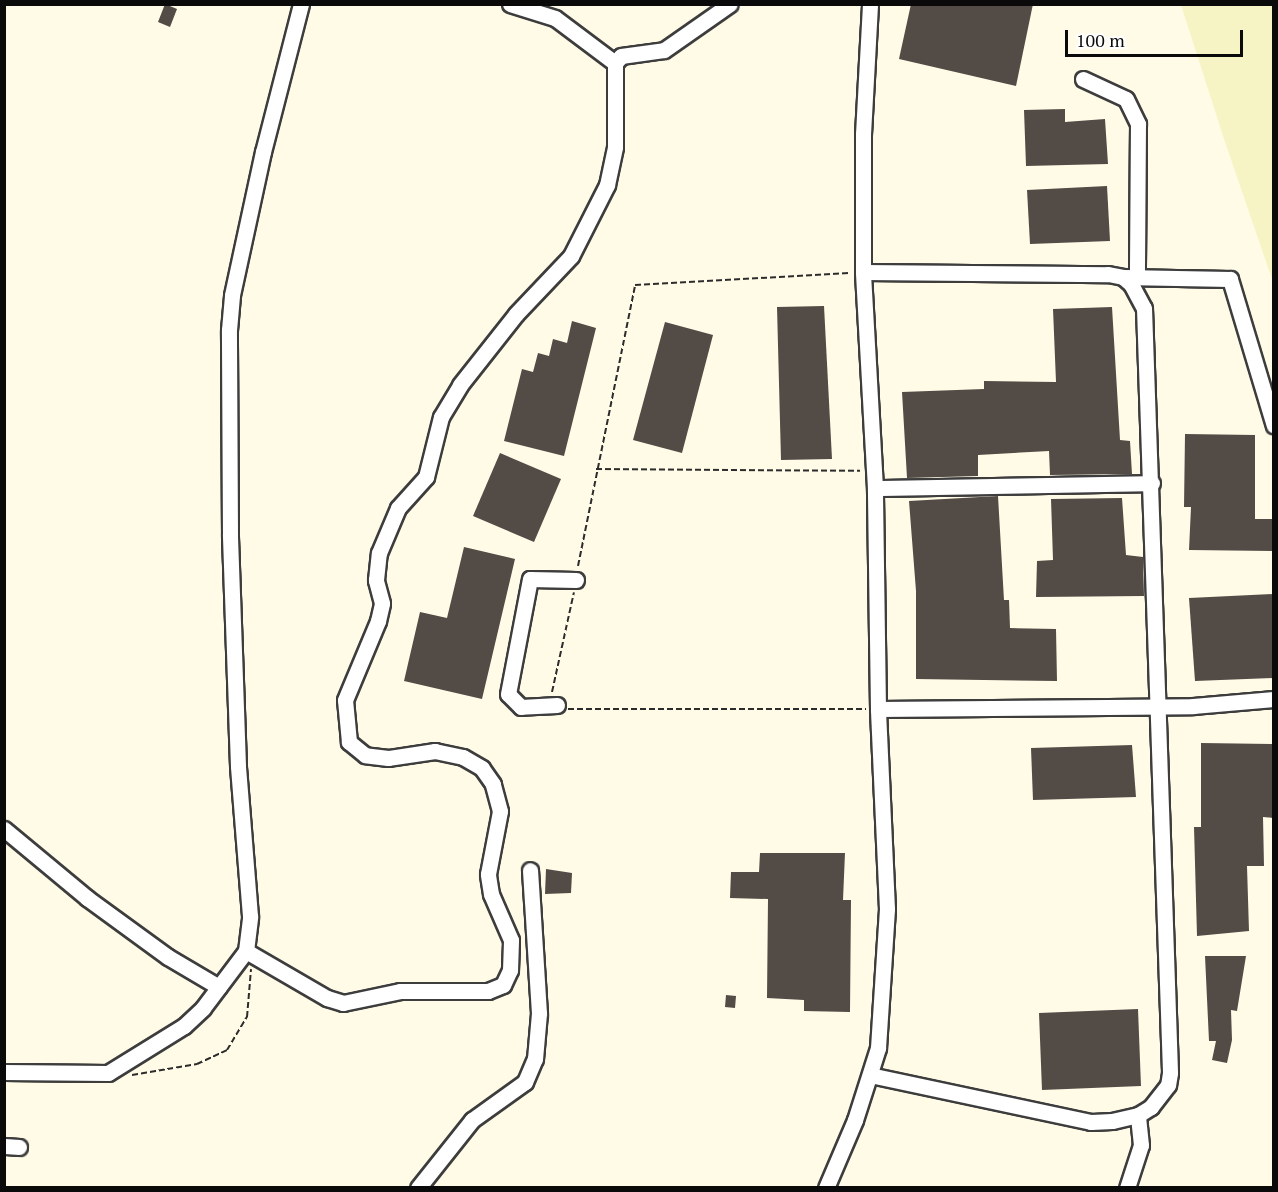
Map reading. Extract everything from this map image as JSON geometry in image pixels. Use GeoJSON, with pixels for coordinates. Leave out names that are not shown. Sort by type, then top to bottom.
{"type":"FeatureCollection","features":[{"type":"Feature","properties":{"kind":"street"},"geometry":{"type":"LineString","coordinates":[[4,1072],[108,1073],[184,1026],[219,987],[246,951],[250,916],[238,755],[230,522],[229,330],[232,295],[262,152],[301,4]]}},
{"type":"Feature","properties":{"kind":"street"},"geometry":{"type":"LineString","coordinates":[[510,4],[555,18],[615,63]]}},
{"type":"Feature","properties":{"kind":"street"},"geometry":{"type":"LineString","coordinates":[[246,951],[327,998],[343,1003],[400,991],[488,991],[503,985],[510,970],[511,940],[491,894],[488,874],[500,811],[493,784],[482,768],[463,757],[435,752],[388,758],[365,755],[349,742],[345,700],[378,621],[382,603],[376,580],[379,553],[398,508],[426,477],[441,417],[460,385],[516,314],[571,256],[607,185],[615,147],[615,63],[621,56],[664,51],[730,4]]}},
{"type":"Feature","properties":{"kind":"street"},"geometry":{"type":"LineString","coordinates":[[826,1188],[870,1075],[882,1016],[887,909],[878,709],[875,488],[864,272],[863,134],[870,4]]}},
{"type":"Feature","properties":{"kind":"street"},"geometry":{"type":"LineString","coordinates":[[870,1075],[1091,1122],[1138,1115],[1159,1097],[1170,1073],[1156,707],[1152,483],[1144,308],[1130,277],[1138,124],[1126,99],[1083,79]]}},
{"type":"Feature","properties":{"kind":"street"},"geometry":{"type":"LineString","coordinates":[[864,272],[1230,279],[1274,426]]}},
{"type":"Feature","properties":{"kind":"street"},"geometry":{"type":"LineString","coordinates":[[875,488],[1152,483]]}},
{"type":"Feature","properties":{"kind":"street"},"geometry":{"type":"LineString","coordinates":[[558,705],[521,707],[508,694],[530,579],[576,580]]}},
{"type":"Feature","properties":{"kind":"street"},"geometry":{"type":"LineString","coordinates":[[878,709],[1156,707],[1274,699]]}},
{"type":"Feature","properties":{"kind":"street"},"geometry":{"type":"LineString","coordinates":[[4,829],[87,898],[168,957],[219,987]]}},
{"type":"Feature","properties":{"kind":"street"},"geometry":{"type":"LineString","coordinates":[[418,1188],[472,1120],[525,1082],[535,1059],[539,1013],[530,870]]}},
{"type":"Feature","properties":{"kind":"street"},"geometry":{"type":"LineString","coordinates":[[1127,1188],[1141,1145],[1138,1115]]}},
{"type":"Feature","properties":{"kind":"path"},"geometry":{"type":"LineString","coordinates":[[864,272],[635,285],[596,469],[576,580],[550,685],[558,705],[567,709],[878,709]]}},
{"type":"Feature","properties":{"kind":"path"},"geometry":{"type":"LineString","coordinates":[[596,469],[874,471]]}},
{"type":"Feature","properties":{"kind":"path"},"geometry":{"type":"LineString","coordinates":[[4,851],[4,865]]}},
{"type":"Feature","properties":{"kind":"path"},"geometry":{"type":"LineString","coordinates":[[108,1073],[174,1070],[197,1064],[227,1050],[247,1017],[252,962],[246,951]]}},
{"type":"Feature","properties":{"kind":"shaded area"},"geometry":{"type":"Polygon","coordinates":[[[1181,5],[1273,5],[1273,282],[1224,139],[1181,5]]]}},
{"type":"Feature","properties":{"kind":"building"},"geometry":{"type":"Polygon","coordinates":[[[165,4],[177,9],[170,27],[158,22],[165,4]]]}},
{"type":"Feature","properties":{"kind":"building"},"geometry":{"type":"Polygon","coordinates":[[[911,4],[1033,4],[1016,86],[899,59],[911,4]]]}},
{"type":"Feature","properties":{"kind":"building"},"geometry":{"type":"Polygon","coordinates":[[[1065,109],[1065,122],[1105,119],[1108,164],[1026,166],[1024,110],[1065,109]]]}},
{"type":"Feature","properties":{"kind":"building"},"geometry":{"type":"Polygon","coordinates":[[[1107,186],[1110,241],[1030,244],[1027,190],[1107,186]]]}},
{"type":"Feature","properties":{"kind":"building"},"geometry":{"type":"Polygon","coordinates":[[[824,306],[832,459],[781,460],[777,307],[824,306]]]}},
{"type":"Feature","properties":{"kind":"building"},"geometry":{"type":"Polygon","coordinates":[[[1112,307],[1120,440],[1130,441],[1132,474],[1050,475],[1049,451],[978,455],[978,476],[907,478],[902,392],[984,389],[984,381],[1056,382],[1053,309],[1112,307]]]}},
{"type":"Feature","properties":{"kind":"building"},"geometry":{"type":"Polygon","coordinates":[[[572,321],[596,328],[564,456],[504,441],[522,369],[533,372],[538,353],[549,356],[553,339],[567,343],[572,321]]]}},
{"type":"Feature","properties":{"kind":"building"},"geometry":{"type":"Polygon","coordinates":[[[665,322],[713,335],[682,453],[633,440],[665,322]]]}},
{"type":"Feature","properties":{"kind":"building"},"geometry":{"type":"Polygon","coordinates":[[[1185,434],[1255,435],[1255,519],[1274,519],[1274,551],[1189,550],[1191,507],[1184,507],[1185,434]]]}},
{"type":"Feature","properties":{"kind":"building"},"geometry":{"type":"Polygon","coordinates":[[[500,453],[561,479],[534,542],[473,516],[500,453]]]}},
{"type":"Feature","properties":{"kind":"building"},"geometry":{"type":"Polygon","coordinates":[[[998,496],[1004,600],[1009,600],[1010,628],[1056,629],[1057,681],[916,679],[916,591],[909,501],[998,496]]]}},
{"type":"Feature","properties":{"kind":"building"},"geometry":{"type":"Polygon","coordinates":[[[1122,498],[1126,555],[1143,557],[1144,596],[1036,597],[1037,561],[1053,560],[1051,499],[1122,498]]]}},
{"type":"Feature","properties":{"kind":"building"},"geometry":{"type":"Polygon","coordinates":[[[464,547],[515,559],[482,699],[404,681],[420,612],[447,618],[464,547]]]}},
{"type":"Feature","properties":{"kind":"building"},"geometry":{"type":"Polygon","coordinates":[[[1274,594],[1274,678],[1195,681],[1189,598],[1274,594]]]}},
{"type":"Feature","properties":{"kind":"building"},"geometry":{"type":"Polygon","coordinates":[[[1201,743],[1274,744],[1274,818],[1263,817],[1264,866],[1247,866],[1249,931],[1197,936],[1194,827],[1201,827],[1201,743]]]}},
{"type":"Feature","properties":{"kind":"building"},"geometry":{"type":"Polygon","coordinates":[[[1132,745],[1136,797],[1033,800],[1031,748],[1132,745]]]}},
{"type":"Feature","properties":{"kind":"building"},"geometry":{"type":"Polygon","coordinates":[[[760,853],[845,853],[843,900],[851,900],[850,1012],[804,1011],[804,1000],[767,998],[768,899],[730,898],[731,872],[759,872],[760,853]]]}},
{"type":"Feature","properties":{"kind":"building"},"geometry":{"type":"Polygon","coordinates":[[[546,869],[572,873],[571,893],[545,894],[546,869]]]}},
{"type":"Feature","properties":{"kind":"building"},"geometry":{"type":"Polygon","coordinates":[[[1205,956],[1246,956],[1237,1011],[1231,1010],[1232,1040],[1227,1063],[1212,1060],[1216,1041],[1209,1041],[1205,956]]]}},
{"type":"Feature","properties":{"kind":"building"},"geometry":{"type":"Polygon","coordinates":[[[726,995],[736,996],[735,1008],[725,1007],[726,995]]]}},
{"type":"Feature","properties":{"kind":"building"},"geometry":{"type":"Polygon","coordinates":[[[1138,1009],[1141,1086],[1042,1090],[1039,1013],[1138,1009]]]}}]}
